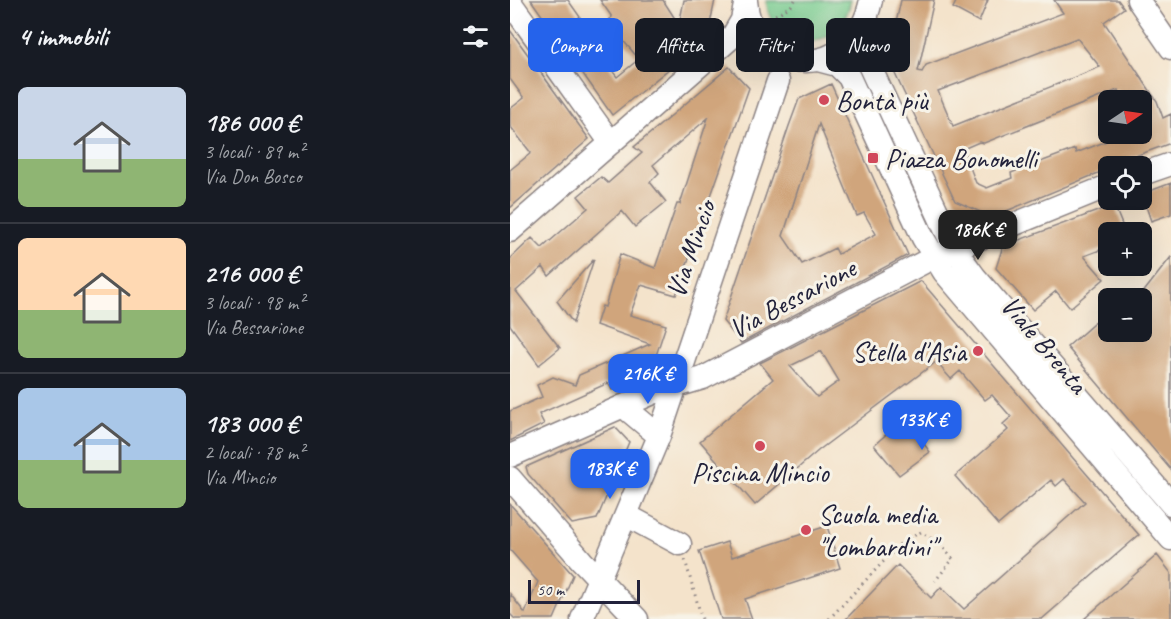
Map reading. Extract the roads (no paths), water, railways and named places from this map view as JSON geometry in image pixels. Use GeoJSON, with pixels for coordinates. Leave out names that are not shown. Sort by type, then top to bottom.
{"type":"FeatureCollection","features":[{"type":"Feature","properties":{"kind":"street"},"geometry":{"type":"LineString","coordinates":[[746,0],[751,18]]}},
{"type":"Feature","properties":{"kind":"street"},"geometry":{"type":"LineString","coordinates":[[510,231],[732,38],[742,20],[746,0]]}},
{"type":"Feature","properties":{"kind":"street"},"geometry":{"type":"LineString","coordinates":[[1138,0],[1171,48]]}},
{"type":"Feature","properties":{"kind":"street"},"geometry":{"type":"LineString","coordinates":[[510,2],[611,143]]}},
{"type":"Feature","properties":{"kind":"street"},"geometry":{"type":"LineString","coordinates":[[778,81],[785,74],[836,54],[849,45],[861,31],[869,9]]}},
{"type":"Feature","properties":{"kind":"street","name":"Viale Brenta"},"geometry":{"type":"LineString","coordinates":[[869,9],[865,45],[870,67],[944,253],[975,277],[1171,504]]}},
{"type":"Feature","properties":{"kind":"street","name":"Viale Brenta"},"geometry":{"type":"LineString","coordinates":[[818,60],[837,65],[849,77],[944,253],[1171,539]]}},
{"type":"Feature","properties":{"kind":"street","name":"Via Mincio"},"geometry":{"type":"LineString","coordinates":[[582,619],[659,436],[778,81],[776,72]]}},
{"type":"Feature","properties":{"kind":"street"},"geometry":{"type":"LineString","coordinates":[[1152,171],[1171,164]]}},
{"type":"Feature","properties":{"kind":"street","name":"Via Bessarione"},"geometry":{"type":"LineString","coordinates":[[510,456],[623,406],[703,378],[944,253],[1098,190]]}},
{"type":"Feature","properties":{"kind":"street"},"geometry":{"type":"LineString","coordinates":[[975,277],[988,235]]}},
{"type":"Feature","properties":{"kind":"street"},"geometry":{"type":"LineString","coordinates":[[623,406],[659,436]]}},
{"type":"Feature","properties":{"kind":"street"},"geometry":{"type":"LineString","coordinates":[[510,478],[598,579],[637,619]]}},
{"type":"Feature","properties":{"kind":"street"},"geometry":{"type":"LineString","coordinates":[[626,515],[680,544]]}},
{"type":"Feature","properties":{"kind":"place","name":"Bontà più"},"geometry":{"type":"Point","coordinates":[824,100]}},
{"type":"Feature","properties":{"kind":"place","name":"Piazza Bonomelli"},"geometry":{"type":"Point","coordinates":[873,158]}},
{"type":"Feature","properties":{"kind":"place","name":"Stella d'Asia"},"geometry":{"type":"Point","coordinates":[978,351]}},
{"type":"Feature","properties":{"kind":"place","name":"Piscina Mincio"},"geometry":{"type":"Point","coordinates":[760,446]}},
{"type":"Feature","properties":{"kind":"place","name":"Scuola media \"Lombardini\""},"geometry":{"type":"Point","coordinates":[806,530]}}]}
